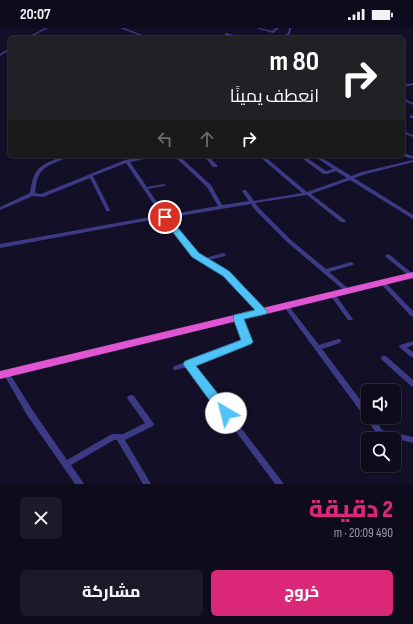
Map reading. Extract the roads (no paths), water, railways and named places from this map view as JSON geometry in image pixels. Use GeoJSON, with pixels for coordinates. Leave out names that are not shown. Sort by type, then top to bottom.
{"type":"FeatureCollection","features":[{"type":"Feature","properties":{"kind":"highway"},"geometry":{"type":"LineString","coordinates":[[3,374],[412,275]]}},
{"type":"Feature","properties":{"kind":"street"},"geometry":{"type":"LineString","coordinates":[[31,36],[47,28]]}},
{"type":"Feature","properties":{"kind":"street"},"geometry":{"type":"LineString","coordinates":[[121,28],[143,36]]}},
{"type":"Feature","properties":{"kind":"street"},"geometry":{"type":"LineString","coordinates":[[257,28],[273,32],[278,28]]}},
{"type":"Feature","properties":{"kind":"street"},"geometry":{"type":"LineString","coordinates":[[284,36],[289,33],[290,28]]}},
{"type":"Feature","properties":{"kind":"street"},"geometry":{"type":"LineString","coordinates":[[226,34],[234,36]]}},
{"type":"Feature","properties":{"kind":"street"},"geometry":{"type":"LineString","coordinates":[[32,194],[34,176],[42,166],[62,158]]}},
{"type":"Feature","properties":{"kind":"street"},"geometry":{"type":"LineString","coordinates":[[0,209],[32,194],[40,196],[127,161],[143,158]]}},
{"type":"Feature","properties":{"kind":"street"},"geometry":{"type":"LineString","coordinates":[[178,158],[208,186],[221,207]]}},
{"type":"Feature","properties":{"kind":"street"},"geometry":{"type":"LineString","coordinates":[[208,158],[215,166]]}},
{"type":"Feature","properties":{"kind":"street"},"geometry":{"type":"LineString","coordinates":[[264,158],[343,222]]}},
{"type":"Feature","properties":{"kind":"street"},"geometry":{"type":"LineString","coordinates":[[304,158],[325,173],[337,169]]}},
{"type":"Feature","properties":{"kind":"street"},"geometry":{"type":"LineString","coordinates":[[319,158],[352,177],[413,217]]}},
{"type":"Feature","properties":{"kind":"street"},"geometry":{"type":"LineString","coordinates":[[127,161],[147,188],[165,217],[196,255],[226,274],[263,312]]}},
{"type":"Feature","properties":{"kind":"street"},"geometry":{"type":"LineString","coordinates":[[0,246],[162,216],[165,217],[307,194],[364,173],[413,161]]}},
{"type":"Feature","properties":{"kind":"street"},"geometry":{"type":"LineString","coordinates":[[91,176],[108,210]]}},
{"type":"Feature","properties":{"kind":"street"},"geometry":{"type":"LineString","coordinates":[[147,188],[164,186]]}},
{"type":"Feature","properties":{"kind":"street"},"geometry":{"type":"LineString","coordinates":[[244,191],[258,210],[289,240],[348,291]]}},
{"type":"Feature","properties":{"kind":"street"},"geometry":{"type":"LineString","coordinates":[[204,260],[223,255]]}},
{"type":"Feature","properties":{"kind":"street"},"geometry":{"type":"LineString","coordinates":[[388,256],[412,275]]}},
{"type":"Feature","properties":{"kind":"street"},"geometry":{"type":"LineString","coordinates":[[325,271],[351,264]]}},
{"type":"Feature","properties":{"kind":"street"},"geometry":{"type":"LineString","coordinates":[[383,282],[413,314]]}},
{"type":"Feature","properties":{"kind":"street"},"geometry":{"type":"LineString","coordinates":[[333,295],[350,319]]}},
{"type":"Feature","properties":{"kind":"street"},"geometry":{"type":"LineString","coordinates":[[286,306],[380,432],[413,440]]}},
{"type":"Feature","properties":{"kind":"street"},"geometry":{"type":"LineString","coordinates":[[176,368],[221,350],[247,342],[238,318]]}},
{"type":"Feature","properties":{"kind":"street"},"geometry":{"type":"LineString","coordinates":[[317,348],[338,341]]}},
{"type":"Feature","properties":{"kind":"street"},"geometry":{"type":"LineString","coordinates":[[413,343],[402,348],[413,355]]}},
{"type":"Feature","properties":{"kind":"street"},"geometry":{"type":"LineString","coordinates":[[384,358],[413,384]]}},
{"type":"Feature","properties":{"kind":"street"},"geometry":{"type":"LineString","coordinates":[[189,364],[280,484]]}},
{"type":"Feature","properties":{"kind":"street"},"geometry":{"type":"LineString","coordinates":[[3,374],[80,484]]}},
{"type":"Feature","properties":{"kind":"street"},"geometry":{"type":"LineString","coordinates":[[67,464],[113,437],[124,437],[150,424],[131,398]]}},
{"type":"Feature","properties":{"kind":"street"},"geometry":{"type":"LineString","coordinates":[[119,437],[148,484]]}}]}
